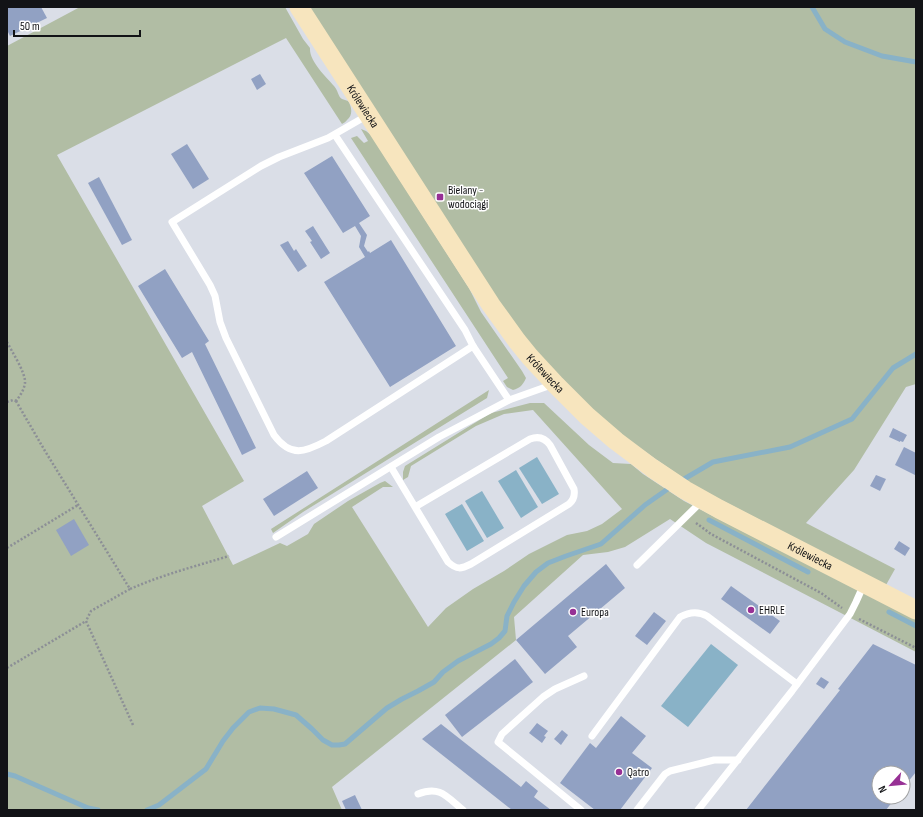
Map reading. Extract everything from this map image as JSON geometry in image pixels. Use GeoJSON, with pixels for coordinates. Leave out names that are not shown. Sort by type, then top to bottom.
{"type":"FeatureCollection","features":[{"type":"Feature","properties":{"kind":"main road","name":"Królewiecka"},"geometry":{"type":"LineString","coordinates":[[299,7],[491,305],[526,352],[587,416],[616,441],[667,479],[685,490],[916,610]]}},
{"type":"Feature","properties":{"kind":"lane"},"geometry":{"type":"LineString","coordinates":[[368,115],[335,135],[279,157],[261,166],[172,222],[213,290],[220,322],[226,338],[274,435],[285,447],[292,450],[303,451],[326,441],[473,346]]}},
{"type":"Feature","properties":{"kind":"lane"},"geometry":{"type":"LineString","coordinates":[[335,135],[466,330],[473,346],[509,400]]}},
{"type":"Feature","properties":{"kind":"lane"},"geometry":{"type":"LineString","coordinates":[[276,537],[439,437],[509,400],[555,384]]}},
{"type":"Feature","properties":{"kind":"lane"},"geometry":{"type":"LineString","coordinates":[[391,467],[415,507],[448,562],[456,568],[461,568],[471,564],[569,504],[573,501],[575,494],[574,489],[550,445],[542,438],[534,437],[415,507]]}},
{"type":"Feature","properties":{"kind":"lane"},"geometry":{"type":"LineString","coordinates":[[637,565],[703,500]]}},
{"type":"Feature","properties":{"kind":"lane"},"geometry":{"type":"LineString","coordinates":[[698,810],[850,614],[864,583]]}},
{"type":"Feature","properties":{"kind":"lane"},"geometry":{"type":"LineString","coordinates":[[592,736],[680,617],[685,614],[702,613],[707,616],[797,684]]}},
{"type":"Feature","properties":{"kind":"lane"},"geometry":{"type":"LineString","coordinates":[[581,810],[498,742],[502,734],[543,697],[584,676]]}},
{"type":"Feature","properties":{"kind":"lane"},"geometry":{"type":"LineString","coordinates":[[638,810],[665,774],[670,771],[714,760],[738,760]]}},
{"type":"Feature","properties":{"kind":"lane"},"geometry":{"type":"LineString","coordinates":[[418,794],[433,791],[439,792],[463,810]]}},
{"type":"Feature","properties":{"kind":"path"},"geometry":{"type":"LineString","coordinates":[[7,342],[25,376],[25,384],[16,401]]}},
{"type":"Feature","properties":{"kind":"path"},"geometry":{"type":"LineString","coordinates":[[7,402],[16,401]]}},
{"type":"Feature","properties":{"kind":"path"},"geometry":{"type":"LineString","coordinates":[[16,401],[130,589]]}},
{"type":"Feature","properties":{"kind":"path"},"geometry":{"type":"LineString","coordinates":[[7,548],[78,505]]}},
{"type":"Feature","properties":{"kind":"path"},"geometry":{"type":"LineString","coordinates":[[687,516],[711,534],[821,593],[850,614],[916,648]]}},
{"type":"Feature","properties":{"kind":"path"},"geometry":{"type":"LineString","coordinates":[[7,668],[86,621],[91,611],[130,589],[148,581],[229,556]]}},
{"type":"Feature","properties":{"kind":"path"},"geometry":{"type":"LineString","coordinates":[[86,621],[133,725]]}},
{"type":"Feature","properties":{"kind":"green space"},"geometry":{"type":"Polygon","coordinates":[[[80,7],[285,7],[303,39],[310,48],[310,53],[315,63],[341,98],[348,101],[350,106],[350,116],[342,124],[286,38],[57,155],[244,481],[202,506],[233,565],[280,543],[287,546],[308,534],[314,524],[348,501],[385,481],[393,487],[383,487],[352,507],[428,627],[446,608],[473,589],[529,554],[567,535],[587,531],[602,524],[622,509],[533,410],[504,414],[476,426],[411,466],[408,477],[403,480],[405,466],[491,413],[530,403],[544,403],[589,445],[613,463],[631,464],[643,474],[684,501],[916,619],[916,652],[706,543],[670,519],[625,547],[608,552],[583,555],[514,617],[516,640],[332,787],[342,810],[7,810],[7,46],[80,7]]]}},
{"type":"Feature","properties":{"kind":"green space"},"geometry":{"type":"Polygon","coordinates":[[[309,7],[916,7],[916,384],[906,387],[854,470],[806,523],[895,569],[886,585],[696,487],[630,441],[594,411],[540,356],[510,320],[309,7]]]}},
{"type":"Feature","properties":{"kind":"green space"},"geometry":{"type":"Polygon","coordinates":[[[361,129],[371,135],[469,288],[481,312],[522,371],[526,378],[519,387],[513,390],[507,387],[503,381],[508,378],[351,138],[357,136],[364,143],[368,141],[361,129]]]}},
{"type":"Feature","properties":{"kind":"green space"},"geometry":{"type":"Polygon","coordinates":[[[489,390],[487,398],[303,512],[273,533],[271,529],[489,390]]]}},
{"type":"Feature","properties":{"kind":"water"},"geometry":{"type":"Polygon","coordinates":[[[537,457],[559,494],[542,504],[519,468],[537,457]]]}},
{"type":"Feature","properties":{"kind":"water"},"geometry":{"type":"Polygon","coordinates":[[[516,470],[538,507],[521,518],[498,481],[516,470]]]}},
{"type":"Feature","properties":{"kind":"water"},"geometry":{"type":"Polygon","coordinates":[[[482,491],[504,528],[487,538],[465,501],[482,491]]]}},
{"type":"Feature","properties":{"kind":"water"},"geometry":{"type":"Polygon","coordinates":[[[462,504],[484,541],[467,551],[445,514],[462,504]]]}},
{"type":"Feature","properties":{"kind":"water"},"geometry":{"type":"Polygon","coordinates":[[[711,644],[738,665],[688,727],[661,706],[711,644]]]}},
{"type":"Feature","properties":{"kind":"building"},"geometry":{"type":"Polygon","coordinates":[[[7,7],[41,7],[47,18],[10,36],[7,30],[7,7]]]}},
{"type":"Feature","properties":{"kind":"building"},"geometry":{"type":"Polygon","coordinates":[[[260,74],[266,84],[257,90],[251,79],[260,74]]]}},
{"type":"Feature","properties":{"kind":"building"},"geometry":{"type":"Polygon","coordinates":[[[187,144],[209,179],[193,189],[171,154],[187,144]]]}},
{"type":"Feature","properties":{"kind":"building"},"geometry":{"type":"Polygon","coordinates":[[[332,156],[370,216],[359,223],[367,235],[364,246],[370,253],[391,240],[456,346],[390,387],[324,282],[365,257],[359,247],[361,236],[355,226],[343,233],[304,173],[332,156]]]}},
{"type":"Feature","properties":{"kind":"building"},"geometry":{"type":"Polygon","coordinates":[[[99,177],[132,240],[122,245],[88,183],[99,177]]]}},
{"type":"Feature","properties":{"kind":"building"},"geometry":{"type":"Polygon","coordinates":[[[313,226],[330,253],[321,259],[305,231],[313,226]]]}},
{"type":"Feature","properties":{"kind":"building"},"geometry":{"type":"Polygon","coordinates":[[[288,241],[294,251],[296,249],[307,266],[298,272],[280,245],[288,241]]]}},
{"type":"Feature","properties":{"kind":"building"},"geometry":{"type":"Polygon","coordinates":[[[165,269],[209,341],[205,344],[256,448],[242,455],[192,352],[182,358],[138,286],[165,269]]]}},
{"type":"Feature","properties":{"kind":"building"},"geometry":{"type":"Polygon","coordinates":[[[893,428],[907,435],[903,442],[889,437],[893,428]]]}},
{"type":"Feature","properties":{"kind":"building"},"geometry":{"type":"Polygon","coordinates":[[[904,447],[916,453],[915,475],[895,465],[904,447]]]}},
{"type":"Feature","properties":{"kind":"building"},"geometry":{"type":"Polygon","coordinates":[[[307,471],[318,488],[274,516],[263,499],[307,471]]]}},
{"type":"Feature","properties":{"kind":"building"},"geometry":{"type":"Polygon","coordinates":[[[876,475],[886,479],[880,491],[870,486],[876,475]]]}},
{"type":"Feature","properties":{"kind":"building"},"geometry":{"type":"Polygon","coordinates":[[[74,519],[89,545],[71,556],[56,530],[74,519]]]}},
{"type":"Feature","properties":{"kind":"building"},"geometry":{"type":"Polygon","coordinates":[[[899,541],[910,548],[905,556],[894,549],[899,541]]]}},
{"type":"Feature","properties":{"kind":"building","name":"Europa"},"geometry":{"type":"Polygon","coordinates":[[[606,564],[625,588],[568,636],[577,647],[545,674],[516,640],[606,564]]]}},
{"type":"Feature","properties":{"kind":"building","name":"EHRLE"},"geometry":{"type":"Polygon","coordinates":[[[731,586],[780,621],[770,634],[721,599],[731,586]]]}},
{"type":"Feature","properties":{"kind":"building"},"geometry":{"type":"Polygon","coordinates":[[[654,612],[666,621],[647,645],[635,636],[654,612]]]}},
{"type":"Feature","properties":{"kind":"building"},"geometry":{"type":"Polygon","coordinates":[[[873,644],[916,665],[916,772],[911,778],[911,765],[871,765],[871,805],[890,805],[886,810],[746,810],[840,690],[838,689],[873,644]]]}},
{"type":"Feature","properties":{"kind":"building"},"geometry":{"type":"Polygon","coordinates":[[[515,659],[533,682],[462,737],[445,715],[515,659]]]}},
{"type":"Feature","properties":{"kind":"building"},"geometry":{"type":"Polygon","coordinates":[[[821,677],[829,682],[824,689],[816,684],[821,677]]]}},
{"type":"Feature","properties":{"kind":"building"},"geometry":{"type":"Polygon","coordinates":[[[621,716],[646,736],[632,753],[652,768],[620,810],[595,810],[560,783],[590,743],[596,748],[621,716]]]}},
{"type":"Feature","properties":{"kind":"building"},"geometry":{"type":"Polygon","coordinates":[[[537,723],[548,731],[544,736],[546,737],[542,743],[529,733],[537,723]]]}},
{"type":"Feature","properties":{"kind":"building"},"geometry":{"type":"Polygon","coordinates":[[[441,724],[521,787],[526,781],[538,791],[534,797],[551,810],[512,810],[422,739],[441,724]]]}},
{"type":"Feature","properties":{"kind":"building"},"geometry":{"type":"Polygon","coordinates":[[[562,730],[568,735],[561,745],[554,739],[562,730]]]}},
{"type":"Feature","properties":{"kind":"building"},"geometry":{"type":"Polygon","coordinates":[[[355,795],[362,810],[346,810],[342,801],[355,795]]]}},
{"type":"Feature","properties":{"kind":"waterway"},"geometry":{"type":"LineString","coordinates":[[812,7],[825,29],[845,42],[882,56],[916,62]]}},
{"type":"Feature","properties":{"kind":"waterway"},"geometry":{"type":"LineString","coordinates":[[679,482],[713,462],[790,447],[852,419],[893,368],[916,354]]}},
{"type":"Feature","properties":{"kind":"waterway"},"geometry":{"type":"LineString","coordinates":[[147,810],[159,805],[206,769],[223,741],[233,728],[249,712],[260,708],[274,709],[296,715],[323,740],[332,745],[345,744],[387,708],[434,682],[443,672],[458,661],[491,644],[499,638],[505,631],[507,616],[514,602],[524,586],[536,572],[548,563],[601,544],[645,505],[672,486]]}},
{"type":"Feature","properties":{"kind":"waterway"},"geometry":{"type":"LineString","coordinates":[[709,520],[808,572]]}},
{"type":"Feature","properties":{"kind":"waterway"},"geometry":{"type":"LineString","coordinates":[[889,612],[916,626]]}},
{"type":"Feature","properties":{"kind":"waterway"},"geometry":{"type":"LineString","coordinates":[[7,774],[15,776],[88,808],[98,810]]}},
{"type":"Feature","properties":{"kind":"place","name":"Bielany - wodociągi"},"geometry":{"type":"Point","coordinates":[440,197]}},
{"type":"Feature","properties":{"kind":"place","name":"EHRLE"},"geometry":{"type":"Point","coordinates":[751,610]}},
{"type":"Feature","properties":{"kind":"place","name":"Europa"},"geometry":{"type":"Point","coordinates":[573,612]}},
{"type":"Feature","properties":{"kind":"place","name":"Qatro"},"geometry":{"type":"Point","coordinates":[619,772]}}]}
